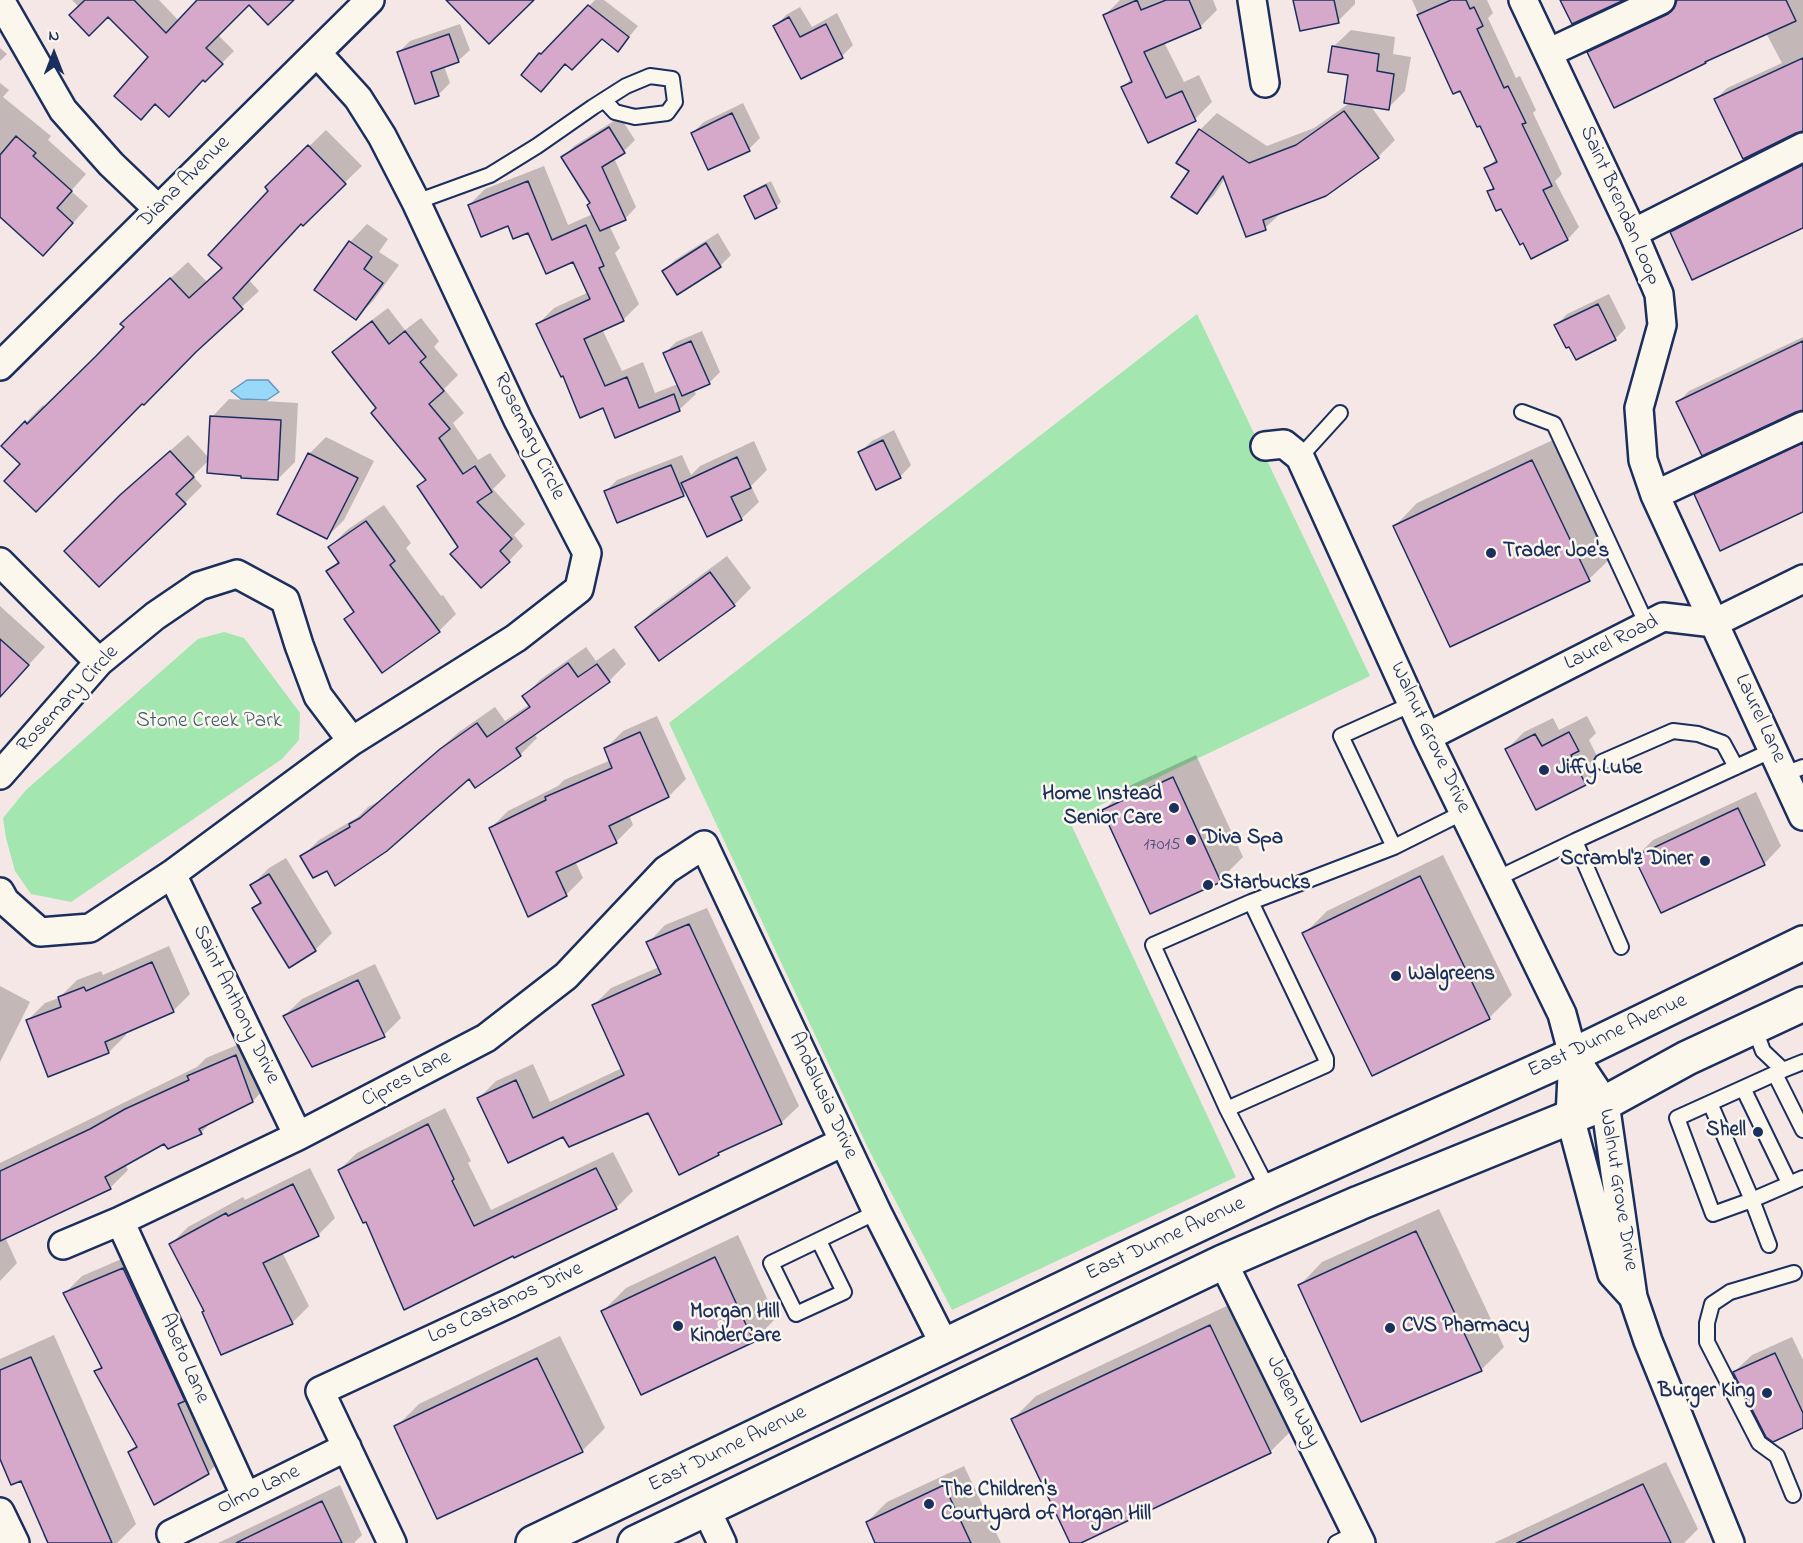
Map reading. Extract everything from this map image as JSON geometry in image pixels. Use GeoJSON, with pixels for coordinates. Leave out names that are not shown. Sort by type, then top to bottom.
{"type":"FeatureCollection","features":[{"type":"Feature","properties":{"kind":"main road","name":"East Dunne Avenue"},"geometry":{"type":"LineString","coordinates":[[533,1543],[1139,1252],[1269,1191],[1573,1055],[1803,943]]}},
{"type":"Feature","properties":{"kind":"main road","name":"East Dunne Avenue"},"geometry":{"type":"LineString","coordinates":[[634,1543],[1223,1262],[1359,1203],[1605,1102],[1687,1058],[1803,1004]]}},
{"type":"Feature","properties":{"kind":"main road"},"geometry":{"type":"LineString","coordinates":[[1139,1252],[1167,1260],[1200,1251],[1223,1262],[1232,1240],[1242,1227],[1329,1186],[1346,1167],[1348,1156]]}},
{"type":"Feature","properties":{"kind":"main road"},"geometry":{"type":"LineString","coordinates":[[862,1433],[865,1418],[876,1406],[932,1373],[941,1360],[945,1346]]}},
{"type":"Feature","properties":{"kind":"main road"},"geometry":{"type":"LineString","coordinates":[[578,1543],[601,1511]]}},
{"type":"Feature","properties":{"kind":"street"},"geometry":{"type":"LineString","coordinates":[[0,0],[63,110],[111,164],[158,209]]}},
{"type":"Feature","properties":{"kind":"street","name":"Diana Avenue"},"geometry":{"type":"LineString","coordinates":[[0,366],[370,0]]}},
{"type":"Feature","properties":{"kind":"street"},"geometry":{"type":"LineString","coordinates":[[1252,0],[1265,83]]}},
{"type":"Feature","properties":{"kind":"street","name":"Saint Brendan Loop"},"geometry":{"type":"LineString","coordinates":[[1523,0],[1633,233],[1659,294],[1662,325],[1639,408],[1643,460],[1655,495],[1714,623]]}},
{"type":"Feature","properties":{"kind":"street"},"geometry":{"type":"LineString","coordinates":[[1548,53],[1661,0]]}},
{"type":"Feature","properties":{"kind":"street","name":"Rosemary Circle"},"geometry":{"type":"LineString","coordinates":[[0,892],[5,901],[40,932],[90,928],[172,874],[352,741],[516,638],[579,589],[587,554],[518,420],[416,202],[382,136],[358,98],[317,53]]}},
{"type":"Feature","properties":{"kind":"street"},"geometry":{"type":"LineString","coordinates":[[1633,233],[1803,147]]}},
{"type":"Feature","properties":{"kind":"street"},"geometry":{"type":"LineString","coordinates":[[1655,495],[1803,426]]}},
{"type":"Feature","properties":{"kind":"street"},"geometry":{"type":"LineString","coordinates":[[1266,446],[1284,444],[1300,457]]}},
{"type":"Feature","properties":{"kind":"street","name":"Walnut Grove Drive"},"geometry":{"type":"LineString","coordinates":[[1300,457],[1427,737],[1562,1014],[1573,1055],[1570,1117],[1612,1274],[1633,1297]]}},
{"type":"Feature","properties":{"kind":"street"},"geometry":{"type":"LineString","coordinates":[[0,562],[99,662]]}},
{"type":"Feature","properties":{"kind":"street","name":"Rosemary Circle"},"geometry":{"type":"LineString","coordinates":[[0,775],[99,662],[155,616],[199,586],[237,574],[285,600],[318,696],[352,741]]}},
{"type":"Feature","properties":{"kind":"street"},"geometry":{"type":"LineString","coordinates":[[1714,623],[1803,579]]}},
{"type":"Feature","properties":{"kind":"street","name":"Laurel Road"},"geometry":{"type":"LineString","coordinates":[[1427,737],[1663,617],[1714,623]]}},
{"type":"Feature","properties":{"kind":"street","name":"Laurel Lane"},"geometry":{"type":"LineString","coordinates":[[1714,623],[1773,750],[1793,771],[1803,816]]}},
{"type":"Feature","properties":{"kind":"street","name":"Cipres Lane"},"geometry":{"type":"LineString","coordinates":[[63,1245],[120,1221],[298,1136],[486,1038],[566,976],[666,870],[704,845]]}},
{"type":"Feature","properties":{"kind":"street","name":"Andalusia Drive"},"geometry":{"type":"LineString","coordinates":[[704,845],[843,1142],[945,1346]]}},
{"type":"Feature","properties":{"kind":"street","name":"Saint Anthony Drive"},"geometry":{"type":"LineString","coordinates":[[172,874],[298,1136]]}},
{"type":"Feature","properties":{"kind":"street","name":"Walnut Grove Drive"},"geometry":{"type":"LineString","coordinates":[[1573,1055],[1605,1102],[1633,1297],[1647,1341],[1730,1543]]}},
{"type":"Feature","properties":{"kind":"street","name":"Los Castanos Drive"},"geometry":{"type":"LineString","coordinates":[[392,1543],[320,1391],[510,1303],[843,1142]]}},
{"type":"Feature","properties":{"kind":"street","name":"Abeto Lane"},"geometry":{"type":"LineString","coordinates":[[120,1221],[246,1497]]}},
{"type":"Feature","properties":{"kind":"street","name":"Joleen Way"},"geometry":{"type":"LineString","coordinates":[[1223,1262],[1351,1540]]}},
{"type":"Feature","properties":{"kind":"street","name":"Olmo Lane"},"geometry":{"type":"LineString","coordinates":[[171,1534],[346,1447]]}},
{"type":"Feature","properties":{"kind":"street"},"geometry":{"type":"LineString","coordinates":[[706,1509],[722,1543]]}},
{"type":"Feature","properties":{"kind":"street"},"geometry":{"type":"LineString","coordinates":[[0,1512],[15,1543]]}},
{"type":"Feature","properties":{"kind":"lane"},"geometry":{"type":"LineString","coordinates":[[416,202],[490,175],[537,146],[604,100],[626,86],[650,76],[672,79],[675,102],[666,113],[635,117],[615,112],[604,100]]}},
{"type":"Feature","properties":{"kind":"lane"},"geometry":{"type":"LineString","coordinates":[[1522,412],[1554,424],[1647,625]]}},
{"type":"Feature","properties":{"kind":"lane"},"geometry":{"type":"LineString","coordinates":[[1300,457],[1340,413]]}},
{"type":"Feature","properties":{"kind":"lane"},"geometry":{"type":"LineString","coordinates":[[1394,847],[1341,736],[1412,704]]}},
{"type":"Feature","properties":{"kind":"lane"},"geometry":{"type":"LineString","coordinates":[[1602,762],[1673,731],[1698,735],[1723,743],[1736,767]]}},
{"type":"Feature","properties":{"kind":"lane"},"geometry":{"type":"LineString","coordinates":[[1497,879],[1773,750]]}},
{"type":"Feature","properties":{"kind":"lane"},"geometry":{"type":"LineString","coordinates":[[1269,1191],[1227,1109],[1153,945],[1251,902],[1394,847],[1464,812]]}},
{"type":"Feature","properties":{"kind":"lane"},"geometry":{"type":"LineString","coordinates":[[1575,841],[1621,947]]}},
{"type":"Feature","properties":{"kind":"lane"},"geometry":{"type":"LineString","coordinates":[[1227,1109],[1326,1065],[1326,1059],[1251,902]]}},
{"type":"Feature","properties":{"kind":"lane"},"geometry":{"type":"LineString","coordinates":[[1754,1027],[1763,1051],[1779,1072],[1803,1130]]}},
{"type":"Feature","properties":{"kind":"lane"},"geometry":{"type":"LineString","coordinates":[[1803,1062],[1677,1118],[1713,1214],[1803,1178]]}},
{"type":"Feature","properties":{"kind":"lane"},"geometry":{"type":"LineString","coordinates":[[1743,1088],[1789,1183]]}},
{"type":"Feature","properties":{"kind":"lane"},"geometry":{"type":"LineString","coordinates":[[1710,1103],[1769,1245]]}},
{"type":"Feature","properties":{"kind":"lane"},"geometry":{"type":"LineString","coordinates":[[819,1241],[844,1292],[796,1314],[771,1263],[877,1212]]}},
{"type":"Feature","properties":{"kind":"lane"},"geometry":{"type":"LineString","coordinates":[[1793,1495],[1777,1456],[1759,1443],[1707,1342],[1707,1323],[1712,1304],[1730,1292],[1794,1273]]}},
{"type":"Feature","properties":{"kind":"green space"},"geometry":{"type":"Polygon","coordinates":[[[1197,314],[1370,676],[1069,820],[1236,1177],[952,1310],[868,1148],[669,723],[1197,314]]]}},
{"type":"Feature","properties":{"kind":"green space","name":"Stone Creek Park"},"geometry":{"type":"Polygon","coordinates":[[[224,632],[244,638],[300,713],[299,740],[282,759],[71,902],[31,894],[15,871],[3,818],[26,790],[198,639],[224,632]]]}},
{"type":"Feature","properties":{"kind":"water"},"geometry":{"type":"Polygon","coordinates":[[[247,380],[268,380],[279,392],[267,400],[241,399],[231,391],[247,380]]]}},
{"type":"Feature","properties":{"kind":"building"},"geometry":{"type":"Polygon","coordinates":[[[85,0],[134,0],[166,33],[197,0],[294,0],[268,25],[249,5],[206,48],[223,64],[205,82],[203,80],[169,117],[155,104],[141,120],[114,96],[148,57],[108,17],[89,36],[69,15],[85,0]]]}},
{"type":"Feature","properties":{"kind":"building"},"geometry":{"type":"Polygon","coordinates":[[[446,0],[534,0],[489,44],[446,0]]]}},
{"type":"Feature","properties":{"kind":"building"},"geometry":{"type":"Polygon","coordinates":[[[1137,0],[1141,10],[1166,0],[1189,0],[1201,28],[1144,52],[1166,98],[1182,91],[1196,121],[1148,143],[1121,87],[1132,82],[1103,15],[1137,0]]]}},
{"type":"Feature","properties":{"kind":"building"},"geometry":{"type":"Polygon","coordinates":[[[1293,0],[1334,0],[1339,23],[1300,31],[1293,0]]]}},
{"type":"Feature","properties":{"kind":"building"},"geometry":{"type":"Polygon","coordinates":[[[1451,0],[1466,0],[1470,9],[1474,7],[1483,26],[1477,29],[1504,88],[1508,86],[1526,123],[1522,124],[1552,186],[1543,190],[1568,240],[1531,259],[1523,243],[1520,245],[1501,209],[1496,211],[1487,191],[1494,189],[1484,168],[1497,162],[1460,91],[1453,94],[1417,15],[1451,0]]]}},
{"type":"Feature","properties":{"kind":"building"},"geometry":{"type":"Polygon","coordinates":[[[1560,0],[1624,0],[1572,24],[1560,0]]]}},
{"type":"Feature","properties":{"kind":"building"},"geometry":{"type":"Polygon","coordinates":[[[1677,0],[1786,0],[1796,21],[1705,62],[1614,108],[1587,52],[1668,14],[1674,8],[1677,0]]]}},
{"type":"Feature","properties":{"kind":"building"},"geometry":{"type":"Polygon","coordinates":[[[588,5],[629,37],[618,52],[602,39],[572,70],[565,64],[541,92],[521,75],[539,53],[541,54],[588,5]]]}},
{"type":"Feature","properties":{"kind":"building"},"geometry":{"type":"Polygon","coordinates":[[[789,17],[800,37],[826,24],[843,58],[801,79],[773,26],[789,17]]]}},
{"type":"Feature","properties":{"kind":"building"},"geometry":{"type":"Polygon","coordinates":[[[449,34],[459,62],[431,72],[439,96],[415,104],[397,52],[449,34]]]}},
{"type":"Feature","properties":{"kind":"building"},"geometry":{"type":"Polygon","coordinates":[[[1332,46],[1379,54],[1377,71],[1394,74],[1389,110],[1344,103],[1348,75],[1328,72],[1332,46]]]}},
{"type":"Feature","properties":{"kind":"building"},"geometry":{"type":"Polygon","coordinates":[[[1803,58],[1803,131],[1743,159],[1714,99],[1803,58]]]}},
{"type":"Feature","properties":{"kind":"building"},"geometry":{"type":"Polygon","coordinates":[[[1344,111],[1379,158],[1326,196],[1263,220],[1266,230],[1246,237],[1223,176],[1197,214],[1171,197],[1189,171],[1176,163],[1199,129],[1249,163],[1296,145],[1344,111]]]}},
{"type":"Feature","properties":{"kind":"building"},"geometry":{"type":"Polygon","coordinates":[[[732,113],[750,151],[708,170],[691,133],[732,113]]]}},
{"type":"Feature","properties":{"kind":"building"},"geometry":{"type":"Polygon","coordinates":[[[609,127],[625,153],[602,167],[626,220],[600,231],[587,205],[590,203],[561,157],[609,127]]]}},
{"type":"Feature","properties":{"kind":"building"},"geometry":{"type":"Polygon","coordinates":[[[16,136],[36,153],[33,156],[72,191],[57,208],[73,223],[43,256],[0,217],[0,155],[16,136]]]}},
{"type":"Feature","properties":{"kind":"building"},"geometry":{"type":"Polygon","coordinates":[[[308,145],[346,184],[303,226],[301,224],[233,298],[243,309],[196,352],[144,405],[142,404],[36,512],[4,481],[20,464],[1,446],[25,421],[27,424],[96,356],[124,327],[120,324],[170,278],[189,298],[222,268],[208,255],[268,191],[265,187],[308,145]]]}},
{"type":"Feature","properties":{"kind":"building"},"geometry":{"type":"Polygon","coordinates":[[[1803,165],[1803,228],[1692,280],[1670,232],[1803,165]]]}},
{"type":"Feature","properties":{"kind":"building"},"geometry":{"type":"Polygon","coordinates":[[[528,181],[552,240],[586,225],[604,266],[599,268],[624,321],[584,339],[605,386],[627,377],[639,408],[674,394],[680,411],[615,438],[603,408],[580,418],[563,376],[561,377],[536,324],[590,299],[573,262],[546,274],[528,233],[513,239],[508,226],[481,237],[468,205],[528,181]]]}},
{"type":"Feature","properties":{"kind":"building"},"geometry":{"type":"Polygon","coordinates":[[[766,185],[777,208],[755,219],[744,196],[766,185]]]}},
{"type":"Feature","properties":{"kind":"building"},"geometry":{"type":"Polygon","coordinates":[[[349,241],[372,257],[364,269],[383,283],[356,320],[314,290],[349,241]]]}},
{"type":"Feature","properties":{"kind":"building"},"geometry":{"type":"Polygon","coordinates":[[[706,243],[721,267],[677,295],[662,271],[706,243]]]}},
{"type":"Feature","properties":{"kind":"building"},"geometry":{"type":"Polygon","coordinates":[[[1598,304],[1616,340],[1576,360],[1569,347],[1566,348],[1554,325],[1598,304]]]}},
{"type":"Feature","properties":{"kind":"building"},"geometry":{"type":"Polygon","coordinates":[[[372,321],[389,344],[405,331],[426,357],[420,362],[444,391],[429,404],[450,429],[439,438],[463,474],[475,466],[492,492],[477,502],[512,539],[500,551],[510,562],[481,588],[450,554],[458,547],[417,486],[426,480],[371,413],[376,408],[332,352],[372,321]]]}},
{"type":"Feature","properties":{"kind":"building"},"geometry":{"type":"Polygon","coordinates":[[[691,341],[710,384],[682,396],[663,353],[691,341]]]}},
{"type":"Feature","properties":{"kind":"building"},"geometry":{"type":"Polygon","coordinates":[[[1803,341],[1803,410],[1702,456],[1676,402],[1803,341]]]}},
{"type":"Feature","properties":{"kind":"building"},"geometry":{"type":"Polygon","coordinates":[[[210,416],[281,420],[278,480],[207,473],[210,416]]]}},
{"type":"Feature","properties":{"kind":"building"},"geometry":{"type":"Polygon","coordinates":[[[883,440],[901,478],[876,490],[858,452],[883,440]]]}},
{"type":"Feature","properties":{"kind":"building"},"geometry":{"type":"Polygon","coordinates":[[[1803,443],[1803,512],[1720,551],[1694,494],[1803,443]]]}},
{"type":"Feature","properties":{"kind":"building"},"geometry":{"type":"Polygon","coordinates":[[[170,451],[194,477],[176,494],[186,504],[99,587],[64,551],[120,495],[170,451]]]}},
{"type":"Feature","properties":{"kind":"building"},"geometry":{"type":"Polygon","coordinates":[[[308,453],[358,478],[327,539],[277,514],[308,453]]]}},
{"type":"Feature","properties":{"kind":"building"},"geometry":{"type":"Polygon","coordinates":[[[737,457],[751,488],[731,497],[742,520],[707,537],[681,483],[737,457]]]}},
{"type":"Feature","properties":{"kind":"building","name":"Trader Joe's"},"geometry":{"type":"Polygon","coordinates":[[[1532,460],[1590,581],[1450,647],[1393,526],[1532,460]]]}},
{"type":"Feature","properties":{"kind":"building"},"geometry":{"type":"Polygon","coordinates":[[[671,465],[684,496],[617,523],[604,491],[671,465]]]}},
{"type":"Feature","properties":{"kind":"building"},"geometry":{"type":"Polygon","coordinates":[[[366,521],[395,561],[390,565],[440,632],[382,673],[344,619],[354,612],[326,571],[339,563],[328,547],[366,521]]]}},
{"type":"Feature","properties":{"kind":"building"},"geometry":{"type":"Polygon","coordinates":[[[710,572],[735,606],[659,661],[635,627],[710,572]]]}},
{"type":"Feature","properties":{"kind":"building"},"geometry":{"type":"Polygon","coordinates":[[[0,639],[29,665],[0,697],[0,639]]]}},
{"type":"Feature","properties":{"kind":"building"},"geometry":{"type":"Polygon","coordinates":[[[568,663],[578,677],[597,664],[610,682],[516,748],[521,756],[475,788],[469,779],[387,851],[335,886],[327,871],[313,878],[300,856],[350,827],[349,824],[360,818],[440,749],[477,723],[487,737],[530,707],[522,696],[568,663]]]}},
{"type":"Feature","properties":{"kind":"building"},"geometry":{"type":"Polygon","coordinates":[[[640,732],[669,797],[609,826],[617,843],[556,872],[567,896],[528,917],[489,828],[546,800],[545,797],[612,768],[604,748],[640,732]]]}},
{"type":"Feature","properties":{"kind":"building"},"geometry":{"type":"Polygon","coordinates":[[[1569,732],[1579,751],[1571,755],[1586,785],[1536,810],[1505,749],[1535,734],[1542,746],[1569,732]]]}},
{"type":"Feature","properties":{"kind":"building"},"geometry":{"type":"Polygon","coordinates":[[[1173,777],[1221,882],[1150,914],[1102,810],[1173,777]]]}},
{"type":"Feature","properties":{"kind":"building"},"geometry":{"type":"Polygon","coordinates":[[[1738,808],[1765,865],[1661,913],[1634,857],[1738,808]]]}},
{"type":"Feature","properties":{"kind":"building"},"geometry":{"type":"Polygon","coordinates":[[[269,874],[316,951],[289,968],[252,908],[261,903],[250,885],[269,874]]]}},
{"type":"Feature","properties":{"kind":"building","name":"Walgreens"},"geometry":{"type":"Polygon","coordinates":[[[1420,876],[1490,1019],[1372,1076],[1302,933],[1420,876]]]}},
{"type":"Feature","properties":{"kind":"building"},"geometry":{"type":"Polygon","coordinates":[[[689,924],[782,1124],[718,1153],[719,1155],[679,1175],[648,1113],[569,1147],[563,1137],[508,1163],[477,1098],[516,1080],[533,1118],[624,1075],[592,1005],[661,974],[646,942],[689,924]]]}},
{"type":"Feature","properties":{"kind":"building"},"geometry":{"type":"Polygon","coordinates":[[[152,962],[174,1012],[105,1042],[109,1053],[48,1077],[26,1020],[61,1007],[58,997],[84,987],[86,991],[152,962]]]}},
{"type":"Feature","properties":{"kind":"building"},"geometry":{"type":"Polygon","coordinates":[[[358,980],[385,1037],[312,1067],[283,1016],[358,980]]]}},
{"type":"Feature","properties":{"kind":"building"},"geometry":{"type":"Polygon","coordinates":[[[236,1055],[253,1102],[199,1129],[202,1134],[168,1149],[164,1144],[105,1177],[111,1189],[0,1241],[0,1171],[189,1080],[187,1076],[236,1055]]]}},
{"type":"Feature","properties":{"kind":"building"},"geometry":{"type":"Polygon","coordinates":[[[428,1124],[474,1226],[596,1168],[617,1209],[514,1258],[513,1256],[404,1310],[366,1222],[363,1223],[338,1170],[428,1124]]]}},
{"type":"Feature","properties":{"kind":"building"},"geometry":{"type":"Polygon","coordinates":[[[293,1184],[319,1236],[263,1263],[293,1324],[221,1355],[202,1312],[204,1311],[169,1244],[226,1213],[228,1216],[293,1184]]]}},
{"type":"Feature","properties":{"kind":"building","name":"CVS Pharmacy"},"geometry":{"type":"Polygon","coordinates":[[[1416,1231],[1482,1371],[1361,1422],[1298,1285],[1416,1231]]]}},
{"type":"Feature","properties":{"kind":"building","name":"Morgan Hill KinderCare"},"geometry":{"type":"Polygon","coordinates":[[[715,1257],[754,1342],[641,1395],[601,1311],[715,1257]]]}},
{"type":"Feature","properties":{"kind":"building"},"geometry":{"type":"Polygon","coordinates":[[[123,1268],[185,1401],[178,1404],[209,1474],[154,1505],[128,1452],[137,1447],[94,1371],[102,1368],[63,1293],[123,1268]]]}},
{"type":"Feature","properties":{"kind":"building"},"geometry":{"type":"Polygon","coordinates":[[[1210,1325],[1271,1453],[1081,1543],[1070,1543],[1011,1419],[1210,1325]]]}},
{"type":"Feature","properties":{"kind":"building","name":"Burger King"},"geometry":{"type":"Polygon","coordinates":[[[1775,1353],[1803,1413],[1803,1428],[1773,1442],[1766,1437],[1733,1372],[1775,1353]]]}},
{"type":"Feature","properties":{"kind":"building"},"geometry":{"type":"Polygon","coordinates":[[[31,1357],[112,1543],[48,1543],[21,1481],[11,1485],[0,1459],[0,1370],[31,1357]]]}},
{"type":"Feature","properties":{"kind":"building"},"geometry":{"type":"Polygon","coordinates":[[[537,1358],[583,1452],[437,1519],[394,1426],[537,1358]]]}},
{"type":"Feature","properties":{"kind":"building"},"geometry":{"type":"Polygon","coordinates":[[[1643,1484],[1671,1543],[1517,1543],[1643,1484]]]}},
{"type":"Feature","properties":{"kind":"building","name":"The Children's Courtyard of Morgan Hill"},"geometry":{"type":"Polygon","coordinates":[[[944,1485],[971,1543],[875,1543],[866,1522],[944,1485]]]}},
{"type":"Feature","properties":{"kind":"building"},"geometry":{"type":"Polygon","coordinates":[[[322,1501],[342,1543],[236,1543],[322,1501]]]}},
{"type":"Feature","properties":{"kind":"place","name":"Trader Joe's"},"geometry":{"type":"Point","coordinates":[1491,553]}},
{"type":"Feature","properties":{"kind":"place","name":"Jiffy Lube"},"geometry":{"type":"Point","coordinates":[1544,770]}},
{"type":"Feature","properties":{"kind":"place","name":"Home Instead Senior Care"},"geometry":{"type":"Point","coordinates":[1174,808]}},
{"type":"Feature","properties":{"kind":"place","name":"Diva Spa"},"geometry":{"type":"Point","coordinates":[1191,840]}},
{"type":"Feature","properties":{"kind":"place","name":"Scrambl'z Diner"},"geometry":{"type":"Point","coordinates":[1705,861]}},
{"type":"Feature","properties":{"kind":"place","name":"Starbucks"},"geometry":{"type":"Point","coordinates":[1208,885]}},
{"type":"Feature","properties":{"kind":"place","name":"Walgreens"},"geometry":{"type":"Point","coordinates":[1396,976]}},
{"type":"Feature","properties":{"kind":"place","name":"Shell"},"geometry":{"type":"Point","coordinates":[1758,1132]}},
{"type":"Feature","properties":{"kind":"place","name":"Morgan Hill KinderCare"},"geometry":{"type":"Point","coordinates":[678,1326]}},
{"type":"Feature","properties":{"kind":"place","name":"CVS Pharmacy"},"geometry":{"type":"Point","coordinates":[1390,1328]}},
{"type":"Feature","properties":{"kind":"place","name":"Burger King"},"geometry":{"type":"Point","coordinates":[1767,1393]}},
{"type":"Feature","properties":{"kind":"place","name":"The Children's Courtyard of Morgan Hill"},"geometry":{"type":"Point","coordinates":[929,1504]}}]}
